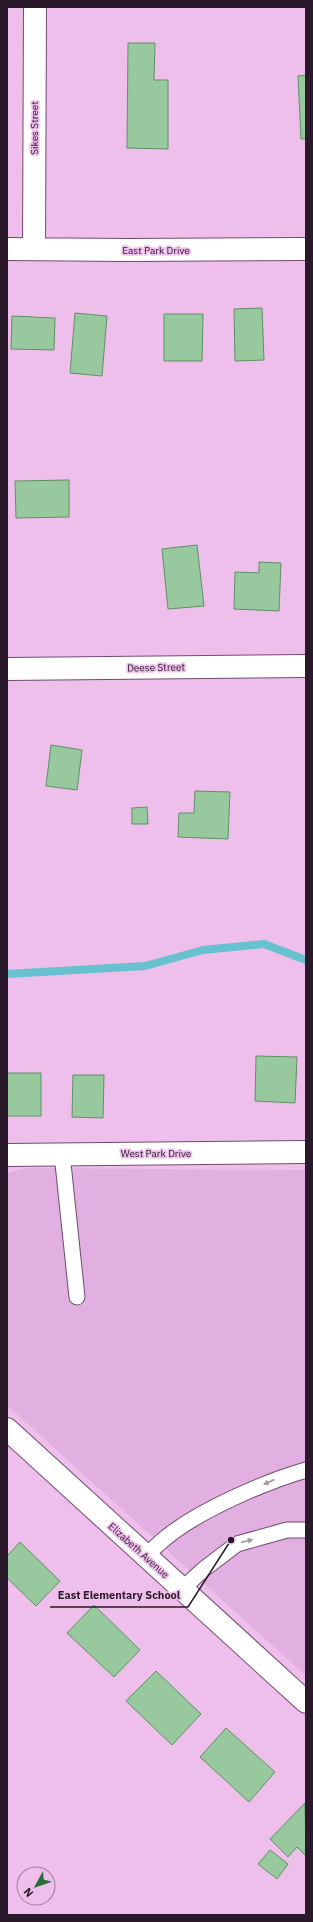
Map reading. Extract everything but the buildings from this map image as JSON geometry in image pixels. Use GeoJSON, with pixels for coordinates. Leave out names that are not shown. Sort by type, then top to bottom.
{"type":"FeatureCollection","features":[{"type":"Feature","properties":{"kind":"street","name":"Sikes Street"},"geometry":{"type":"LineString","coordinates":[[34,248],[35,7]]}},
{"type":"Feature","properties":{"kind":"street","name":"East Park Drive"},"geometry":{"type":"LineString","coordinates":[[7,249],[34,248],[128,250],[306,248]]}},
{"type":"Feature","properties":{"kind":"street","name":"Deese Street"},"geometry":{"type":"LineString","coordinates":[[7,669],[306,666]]}},
{"type":"Feature","properties":{"kind":"street","name":"West Park Drive"},"geometry":{"type":"LineString","coordinates":[[7,1154],[306,1152]]}},
{"type":"Feature","properties":{"kind":"street","name":"Elizabeth Avenue"},"geometry":{"type":"LineString","coordinates":[[7,1429],[306,1702]]}},
{"type":"Feature","properties":{"kind":"lane"},"geometry":{"type":"LineString","coordinates":[[62,1154],[77,1297]]}},
{"type":"Feature","properties":{"kind":"lane"},"geometry":{"type":"LineString","coordinates":[[146,1556],[169,1535],[206,1512],[279,1478],[306,1470]]}},
{"type":"Feature","properties":{"kind":"lane"},"geometry":{"type":"LineString","coordinates":[[182,1590],[204,1569],[237,1544],[287,1530],[306,1530]]}},
{"type":"Feature","properties":{"kind":"shaded area"},"geometry":{"type":"Polygon","coordinates":[[[27,1168],[306,1170],[306,1676],[7,1405],[7,1173],[27,1168]]]}},
{"type":"Feature","properties":{"kind":"waterway"},"geometry":{"type":"LineString","coordinates":[[7,974],[145,966],[203,950],[264,944],[306,960]]}},
{"type":"Feature","properties":{"kind":"place","name":"East Elementary School"},"geometry":{"type":"Point","coordinates":[231,1540]}}]}
